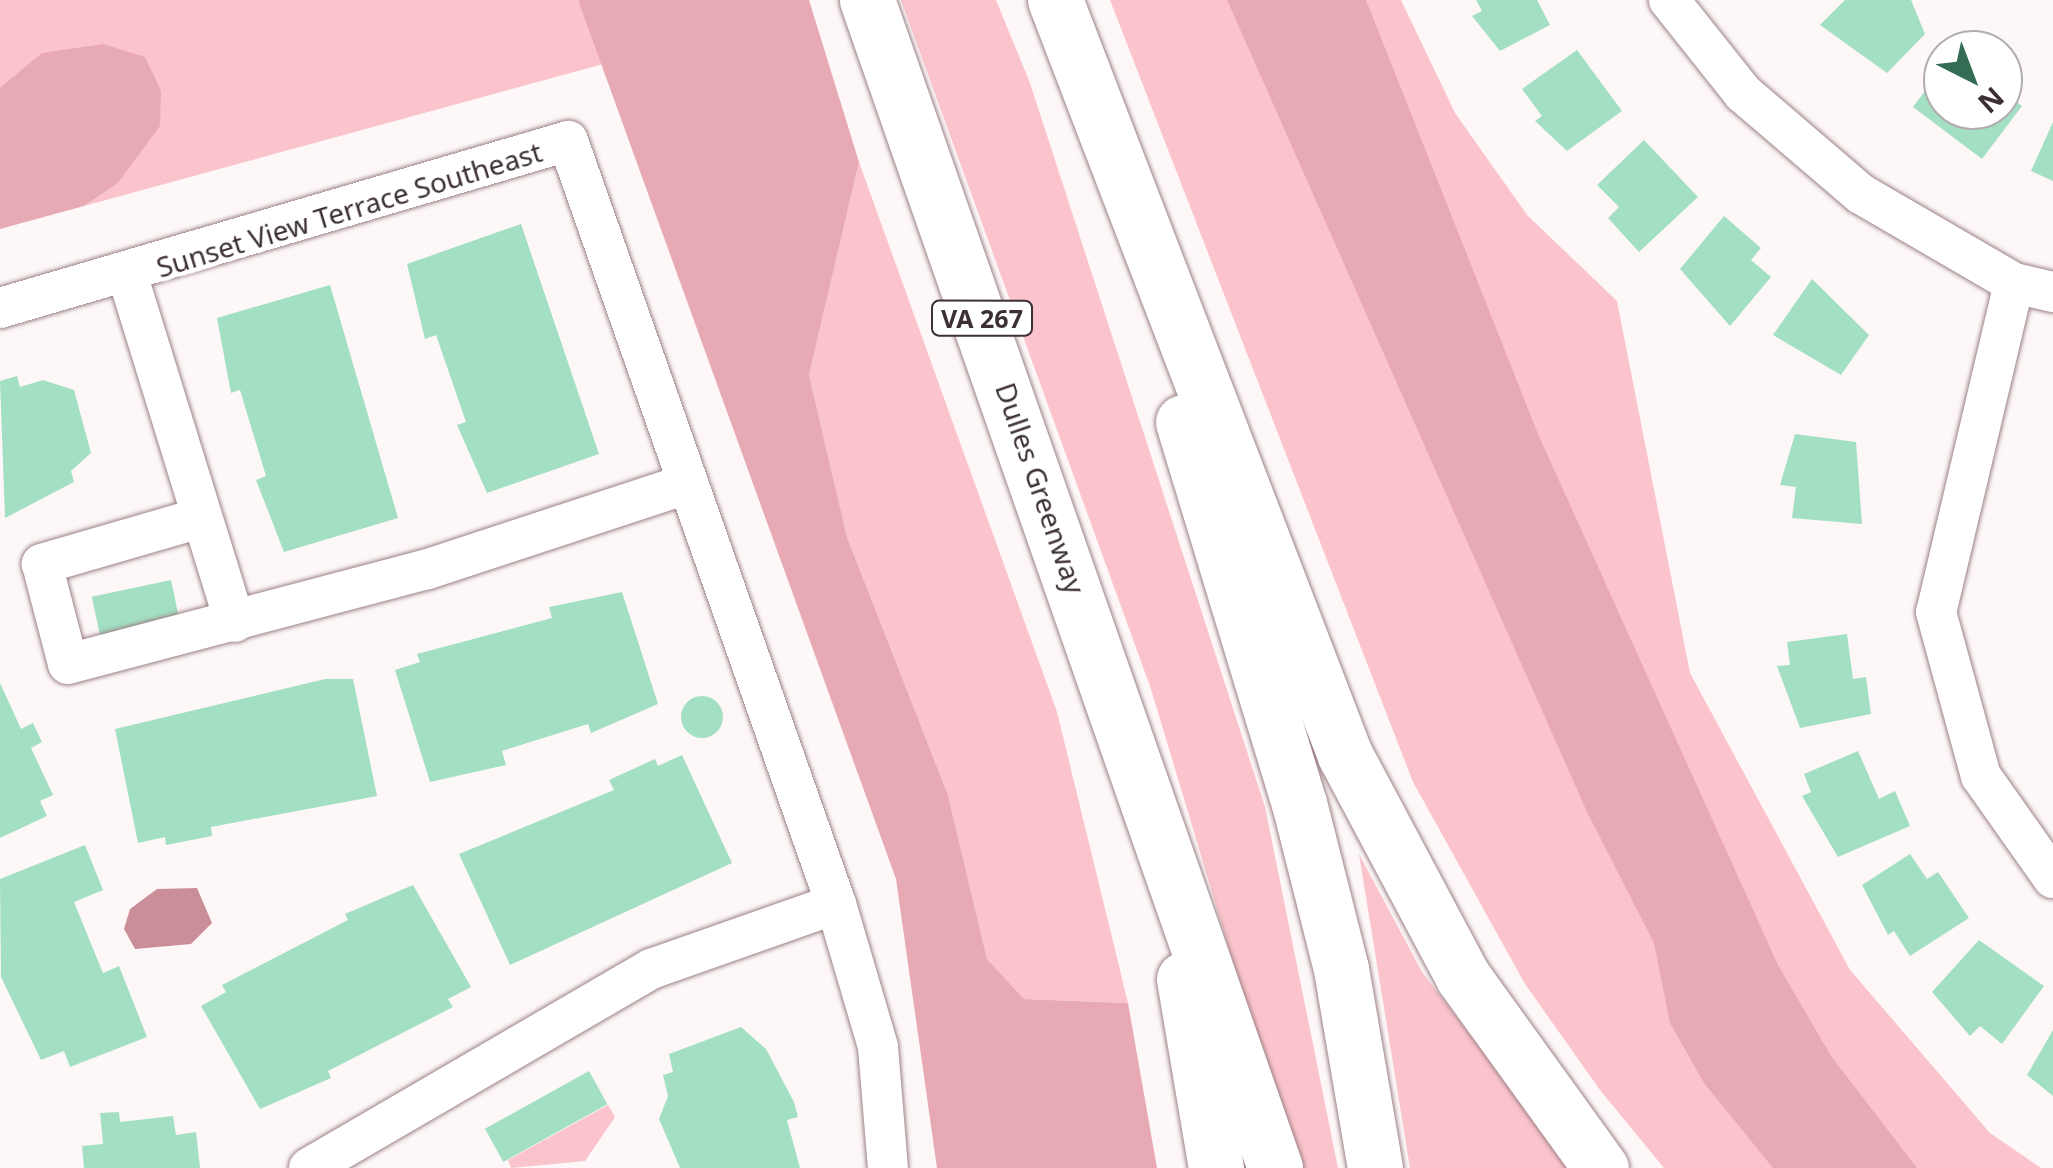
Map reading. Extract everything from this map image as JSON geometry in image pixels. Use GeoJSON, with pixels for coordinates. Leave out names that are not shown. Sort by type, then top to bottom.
{"type":"FeatureCollection","features":[{"type":"Feature","properties":{"kind":"highway","name":"Dulles Greenway"},"geometry":{"type":"LineString","coordinates":[[868,0],[1092,638]]}},
{"type":"Feature","properties":{"kind":"highway"},"geometry":{"type":"LineString","coordinates":[[1054,0],[1300,802],[1341,970],[1375,1168]]}},
{"type":"Feature","properties":{"kind":"highway"},"geometry":{"type":"LineString","coordinates":[[1054,0],[1345,755],[1462,977],[1601,1168]]}},
{"type":"Feature","properties":{"kind":"highway"},"geometry":{"type":"LineString","coordinates":[[1092,638],[1179,954],[1216,1168]]}},
{"type":"Feature","properties":{"kind":"highway"},"geometry":{"type":"LineString","coordinates":[[1092,638],[1275,1168]]}},
{"type":"Feature","properties":{"kind":"street"},"geometry":{"type":"LineString","coordinates":[[1669,0],[1743,93],[1861,194],[2014,283],[2053,292]]}},
{"type":"Feature","properties":{"kind":"street","name":"Sunset View Terrace Southeast"},"geometry":{"type":"LineString","coordinates":[[0,308],[128,277],[568,141],[836,904],[878,1047],[888,1168]]}},
{"type":"Feature","properties":{"kind":"street","name":"Sunset View Terrace Southeast"},"geometry":{"type":"LineString","coordinates":[[128,277],[235,622]]}},
{"type":"Feature","properties":{"kind":"street"},"geometry":{"type":"LineString","coordinates":[[2014,283],[1936,612],[1981,776],[2053,878]]}},
{"type":"Feature","properties":{"kind":"street"},"geometry":{"type":"LineString","coordinates":[[200,518],[42,564],[68,664],[235,622],[687,484]]}},
{"type":"Feature","properties":{"kind":"street"},"geometry":{"type":"LineString","coordinates":[[309,1168],[651,970],[836,904]]}},
{"type":"Feature","properties":{"kind":"shaded area"},"geometry":{"type":"Polygon","coordinates":[[[0,0],[578,0],[607,63],[84,206],[117,184],[0,88],[0,0]]]}},
{"type":"Feature","properties":{"kind":"shaded area"},"geometry":{"type":"Polygon","coordinates":[[[578,0],[809,0],[859,162],[809,375],[847,537],[948,795],[987,959],[1024,999],[1128,1003],[1157,1168],[937,1168],[896,879],[578,0]]]}},
{"type":"Feature","properties":{"kind":"shaded area"},"geometry":{"type":"Polygon","coordinates":[[[901,0],[996,0],[1030,83],[1265,807],[1338,1168],[1295,1168],[1151,689],[901,0]]]}},
{"type":"Feature","properties":{"kind":"shaded area"},"geometry":{"type":"Polygon","coordinates":[[[1110,0],[1401,0],[1455,113],[1527,215],[1617,301],[1690,673],[1850,970],[1990,1133],[2041,1168],[1664,1168],[1600,1090],[1525,984],[1413,782],[1110,0]]]}},
{"type":"Feature","properties":{"kind":"shaded area"},"geometry":{"type":"Polygon","coordinates":[[[1227,0],[1366,0],[1538,434],[1778,965],[1831,1056],[1917,1168],[1773,1168],[1704,1083],[1670,1023],[1654,943],[1587,812],[1227,0]]]}},
{"type":"Feature","properties":{"kind":"shaded area"},"geometry":{"type":"Polygon","coordinates":[[[103,44],[145,57],[161,91],[160,126],[117,184],[84,206],[0,229],[0,88],[42,53],[103,44]]]}},
{"type":"Feature","properties":{"kind":"shaded area"},"geometry":{"type":"Polygon","coordinates":[[[859,162],[1057,712],[1128,1003],[1024,999],[987,959],[948,795],[847,537],[809,375],[859,162]]]}},
{"type":"Feature","properties":{"kind":"shaded area"},"geometry":{"type":"Polygon","coordinates":[[[1359,854],[1422,972],[1572,1168],[1410,1168],[1359,854]]]}},
{"type":"Feature","properties":{"kind":"shaded area"},"geometry":{"type":"Polygon","coordinates":[[[197,888],[212,923],[191,944],[135,949],[124,929],[130,909],[157,889],[197,888]]]}},
{"type":"Feature","properties":{"kind":"shaded area"},"geometry":{"type":"Polygon","coordinates":[[[608,1105],[615,1117],[585,1161],[511,1168],[508,1160],[608,1105]]]}},
{"type":"Feature","properties":{"kind":"building"},"geometry":{"type":"Polygon","coordinates":[[[1476,0],[1537,0],[1550,25],[1500,51],[1472,16],[1482,11],[1476,0]]]}},
{"type":"Feature","properties":{"kind":"building"},"geometry":{"type":"Polygon","coordinates":[[[1845,0],[1911,0],[1923,36],[1887,73],[1820,25],[1845,0]]]}},
{"type":"Feature","properties":{"kind":"building"},"geometry":{"type":"Polygon","coordinates":[[[1577,50],[1622,111],[1567,151],[1535,121],[1542,116],[1522,89],[1577,50]]]}},
{"type":"Feature","properties":{"kind":"building"},"geometry":{"type":"Polygon","coordinates":[[[1923,94],[1923,115],[1913,107],[1923,94]]]}},
{"type":"Feature","properties":{"kind":"building"},"geometry":{"type":"Polygon","coordinates":[[[2053,122],[2053,181],[2031,171],[2053,122]]]}},
{"type":"Feature","properties":{"kind":"building"},"geometry":{"type":"Polygon","coordinates":[[[1944,130],[2004,130],[1982,159],[1944,130]]]}},
{"type":"Feature","properties":{"kind":"building"},"geometry":{"type":"Polygon","coordinates":[[[1644,140],[1698,197],[1639,252],[1608,218],[1619,207],[1597,185],[1644,140]]]}},
{"type":"Feature","properties":{"kind":"building"},"geometry":{"type":"Polygon","coordinates":[[[1724,216],[1761,248],[1751,260],[1771,277],[1730,326],[1680,269],[1724,216]]]}},
{"type":"Feature","properties":{"kind":"building"},"geometry":{"type":"Polygon","coordinates":[[[521,224],[599,454],[487,493],[457,425],[466,422],[436,335],[425,339],[407,264],[521,224]]]}},
{"type":"Feature","properties":{"kind":"building"},"geometry":{"type":"Polygon","coordinates":[[[1812,279],[1869,335],[1841,375],[1773,335],[1812,279]]]}},
{"type":"Feature","properties":{"kind":"building"},"geometry":{"type":"Polygon","coordinates":[[[330,285],[398,518],[284,552],[256,480],[266,476],[240,390],[231,393],[217,318],[330,285]]]}},
{"type":"Feature","properties":{"kind":"building"},"geometry":{"type":"Polygon","coordinates":[[[17,376],[20,387],[43,380],[74,390],[91,453],[71,471],[74,482],[5,518],[0,381],[17,376]]]}},
{"type":"Feature","properties":{"kind":"building"},"geometry":{"type":"Polygon","coordinates":[[[1795,434],[1856,442],[1862,524],[1792,518],[1796,487],[1780,485],[1795,434]]]}},
{"type":"Feature","properties":{"kind":"building"},"geometry":{"type":"Polygon","coordinates":[[[171,580],[179,619],[100,636],[92,597],[171,580]]]}},
{"type":"Feature","properties":{"kind":"building"},"geometry":{"type":"Polygon","coordinates":[[[622,592],[658,704],[591,733],[588,724],[502,751],[506,765],[430,782],[395,670],[420,662],[417,654],[552,618],[549,607],[622,592]]]}},
{"type":"Feature","properties":{"kind":"building"},"geometry":{"type":"Polygon","coordinates":[[[1847,634],[1853,679],[1866,677],[1871,714],[1800,728],[1777,666],[1790,665],[1787,642],[1847,634]]]}},
{"type":"Feature","properties":{"kind":"building"},"geometry":{"type":"Polygon","coordinates":[[[325,679],[353,679],[377,796],[211,827],[212,836],[166,845],[165,837],[138,843],[115,729],[325,679]]]}},
{"type":"Feature","properties":{"kind":"building"},"geometry":{"type":"Polygon","coordinates":[[[0,683],[21,729],[33,723],[42,742],[31,748],[53,795],[40,801],[47,816],[0,838],[0,683]]]}},
{"type":"Feature","properties":{"kind":"building"},"geometry":{"type":"Polygon","coordinates":[[[702,696],[717,702],[723,717],[717,732],[702,738],[687,732],[681,717],[687,702],[702,696]]]}},
{"type":"Feature","properties":{"kind":"building"},"geometry":{"type":"Polygon","coordinates":[[[1858,751],[1879,799],[1895,791],[1910,826],[1838,857],[1802,796],[1811,792],[1804,774],[1858,751]]]}},
{"type":"Feature","properties":{"kind":"building"},"geometry":{"type":"Polygon","coordinates":[[[682,755],[732,863],[510,965],[459,854],[614,790],[609,780],[655,759],[658,766],[682,755]]]}},
{"type":"Feature","properties":{"kind":"building"},"geometry":{"type":"Polygon","coordinates":[[[85,845],[103,890],[74,902],[103,973],[119,966],[147,1037],[70,1067],[64,1051],[41,1060],[1,977],[0,879],[85,845]]]}},
{"type":"Feature","properties":{"kind":"building"},"geometry":{"type":"Polygon","coordinates":[[[1910,854],[1927,879],[1938,872],[1969,918],[1910,956],[1894,931],[1888,935],[1862,885],[1910,854]]]}},
{"type":"Feature","properties":{"kind":"building"},"geometry":{"type":"Polygon","coordinates":[[[413,885],[471,987],[448,999],[453,1007],[328,1071],[331,1078],[260,1109],[201,1006],[226,992],[222,985],[348,920],[345,914],[413,885]]]}},
{"type":"Feature","properties":{"kind":"building"},"geometry":{"type":"Polygon","coordinates":[[[1979,940],[2044,986],[2002,1044],[1980,1026],[1970,1036],[1932,992],[1979,940]]]}},
{"type":"Feature","properties":{"kind":"building"},"geometry":{"type":"Polygon","coordinates":[[[741,1027],[766,1049],[794,1102],[798,1117],[787,1120],[800,1168],[680,1168],[659,1119],[668,1096],[663,1075],[673,1072],[669,1054],[741,1027]]]}},
{"type":"Feature","properties":{"kind":"building"},"geometry":{"type":"Polygon","coordinates":[[[2053,1030],[2053,1096],[2027,1075],[2053,1030]]]}},
{"type":"Feature","properties":{"kind":"building"},"geometry":{"type":"Polygon","coordinates":[[[589,1071],[607,1104],[503,1162],[485,1129],[589,1071]]]}},
{"type":"Feature","properties":{"kind":"building"},"geometry":{"type":"Polygon","coordinates":[[[119,1112],[120,1122],[173,1116],[176,1135],[196,1132],[200,1168],[84,1168],[82,1146],[103,1144],[100,1113],[119,1112]]]}}]}
